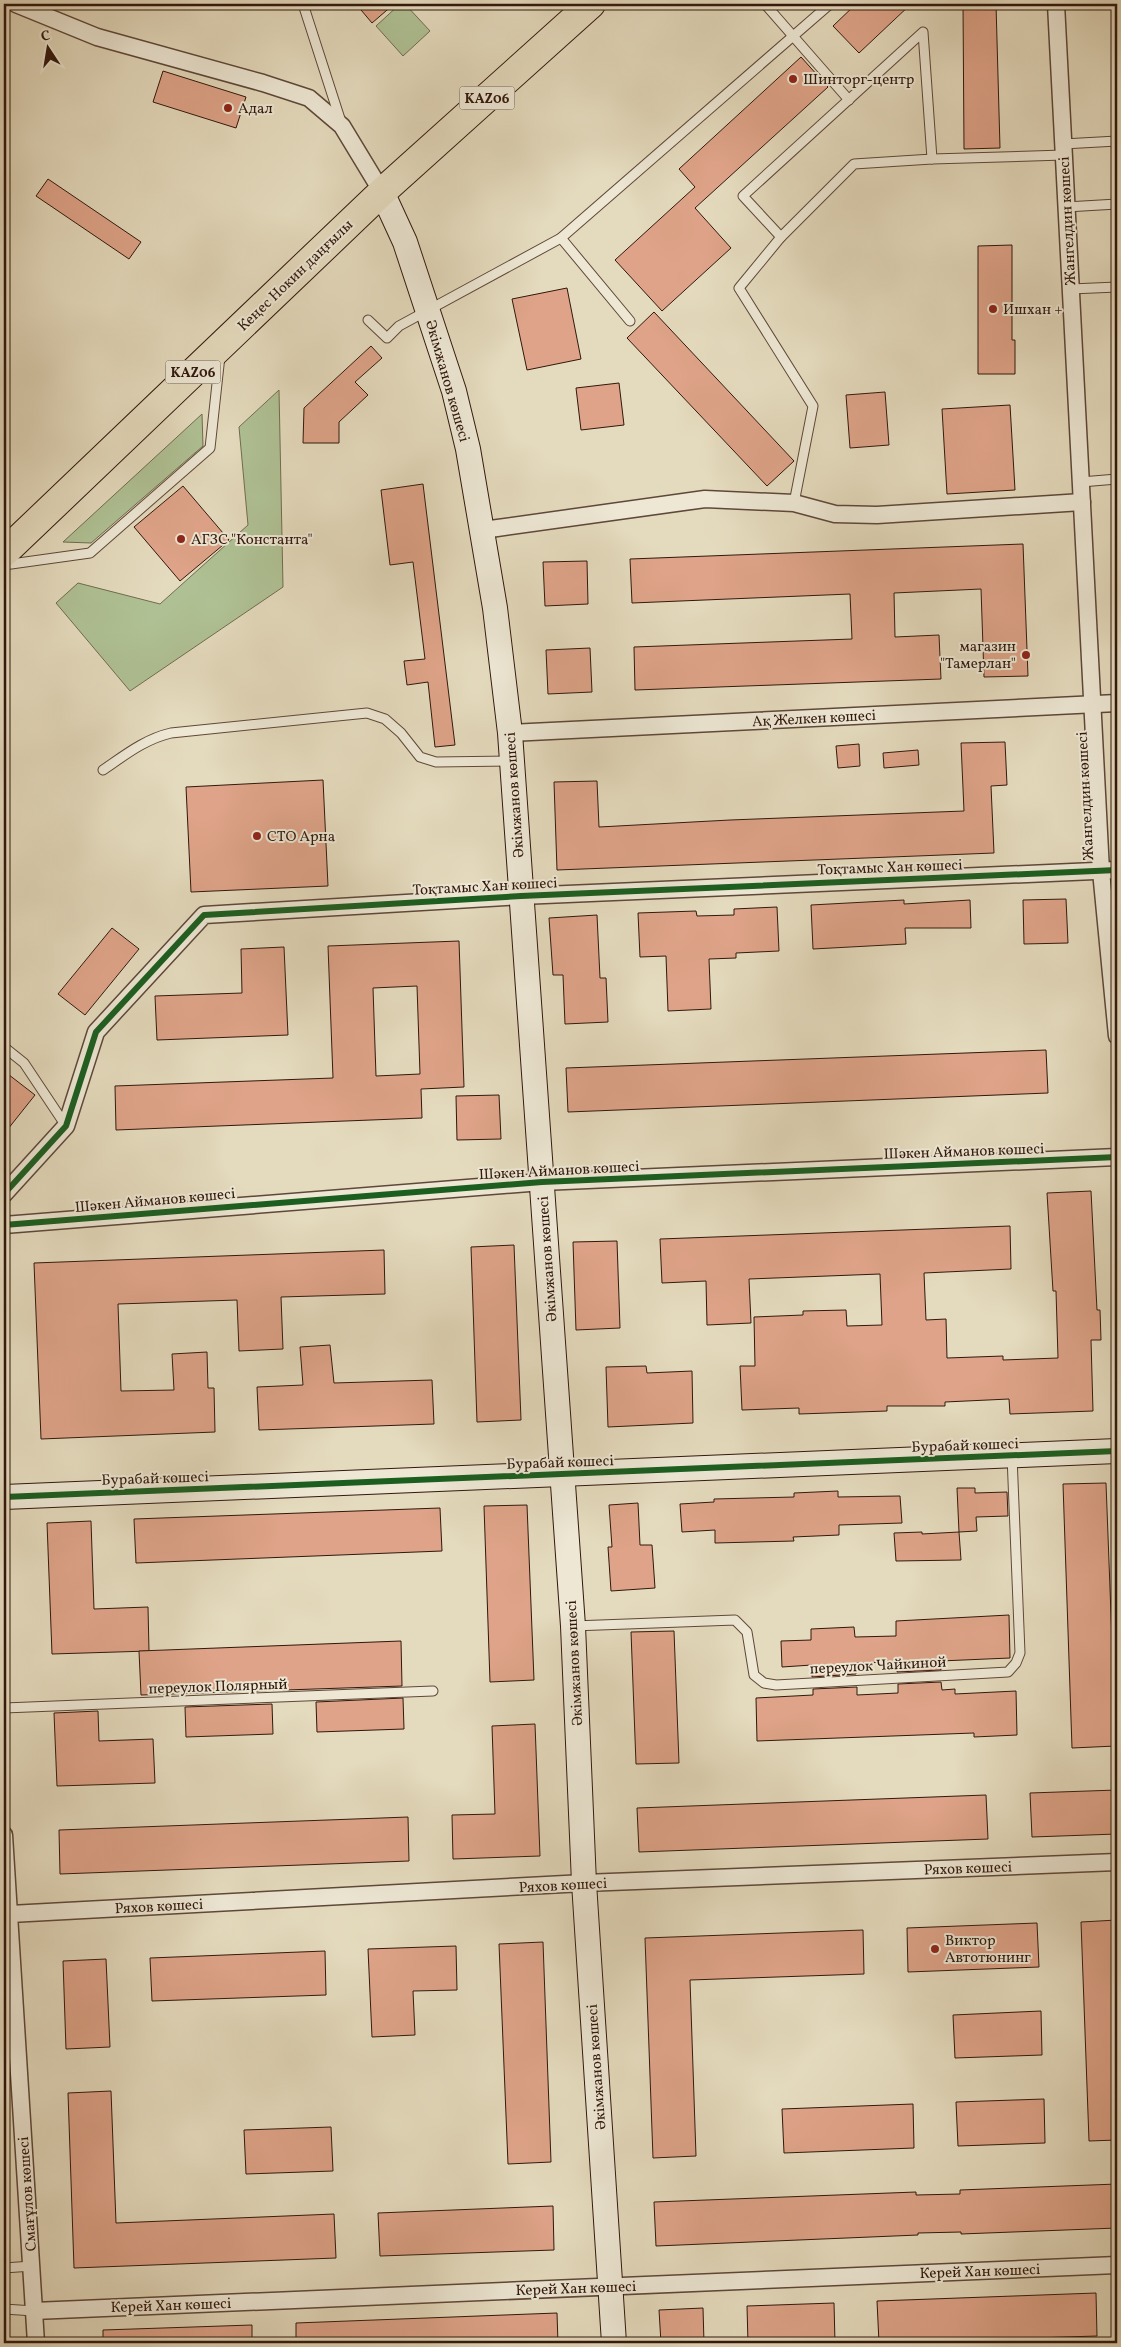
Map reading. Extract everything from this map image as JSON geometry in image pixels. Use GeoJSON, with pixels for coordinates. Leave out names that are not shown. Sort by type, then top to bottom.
{"type":"FeatureCollection","features":[{"type":"Feature","properties":{"kind":"highway","name":"Кеңес Нокин даңғылы"},"geometry":{"type":"LineString","coordinates":[[4,553],[382,192],[592,4]]}},
{"type":"Feature","properties":{"kind":"main road","name":"Әкімжанов көшесі"},"geometry":{"type":"LineString","coordinates":[[382,192],[405,242],[454,391],[483,530],[495,608],[510,733],[573,1626],[584,1883],[614,2343]]}},
{"type":"Feature","properties":{"kind":"main road","name":"Бурабай көшесі"},"geometry":{"type":"LineString","coordinates":[[4,1497],[1117,1451]]}},
{"type":"Feature","properties":{"kind":"street"},"geometry":{"type":"LineString","coordinates":[[16,4],[97,37],[263,83],[309,98],[342,126],[382,192]]}},
{"type":"Feature","properties":{"kind":"street","name":"Жангелдин көшесі"},"geometry":{"type":"LineString","coordinates":[[1056,4],[1093,704],[1109,870],[1117,1036]]}},
{"type":"Feature","properties":{"kind":"street"},"geometry":{"type":"LineString","coordinates":[[483,530],[705,499],[794,503],[835,514],[877,515],[1082,502]]}},
{"type":"Feature","properties":{"kind":"street","name":"Ақ Желкен көшесі"},"geometry":{"type":"LineString","coordinates":[[510,733],[1117,703]]}},
{"type":"Feature","properties":{"kind":"street","name":"Тоқтамыс Хан көшесі"},"geometry":{"type":"LineString","coordinates":[[4,1194],[66,1126],[96,1032],[204,915],[521,896],[1109,870]]}},
{"type":"Feature","properties":{"kind":"street","name":"Шәкен Айманов көшесі"},"geometry":{"type":"LineString","coordinates":[[4,1225],[542,1182],[1117,1157]]}},
{"type":"Feature","properties":{"kind":"street","name":"Смағұлов көшесі"},"geometry":{"type":"LineString","coordinates":[[4,1835],[36,2343]]}},
{"type":"Feature","properties":{"kind":"street","name":"Ряхов көшесі"},"geometry":{"type":"LineString","coordinates":[[10,1914],[584,1883],[1117,1862]]}},
{"type":"Feature","properties":{"kind":"street","name":"Керей Хан көшесі"},"geometry":{"type":"LineString","coordinates":[[34,2311],[1117,2265]]}},
{"type":"Feature","properties":{"kind":"lane"},"geometry":{"type":"LineString","coordinates":[[303,4],[342,126]]}},
{"type":"Feature","properties":{"kind":"lane"},"geometry":{"type":"LineString","coordinates":[[766,4],[849,100]]}},
{"type":"Feature","properties":{"kind":"lane"},"geometry":{"type":"LineString","coordinates":[[368,320],[387,338],[399,326],[561,238],[830,4]]}},
{"type":"Feature","properties":{"kind":"lane"},"geometry":{"type":"LineString","coordinates":[[781,237],[743,196],[923,32],[932,158]]}},
{"type":"Feature","properties":{"kind":"lane"},"geometry":{"type":"LineString","coordinates":[[794,503],[813,406],[739,288],[781,237],[854,164],[1063,150],[1117,142]]}},
{"type":"Feature","properties":{"kind":"lane"},"geometry":{"type":"LineString","coordinates":[[1066,207],[1117,204]]}},
{"type":"Feature","properties":{"kind":"lane"},"geometry":{"type":"LineString","coordinates":[[561,238],[630,321]]}},
{"type":"Feature","properties":{"kind":"lane"},"geometry":{"type":"LineString","coordinates":[[1071,289],[1117,287]]}},
{"type":"Feature","properties":{"kind":"lane"},"geometry":{"type":"LineString","coordinates":[[4,565],[90,554],[210,448],[220,346]]}},
{"type":"Feature","properties":{"kind":"lane"},"geometry":{"type":"LineString","coordinates":[[1081,482],[1117,479]]}},
{"type":"Feature","properties":{"kind":"lane"},"geometry":{"type":"LineString","coordinates":[[103,770],[143,743],[155,737],[171,733],[367,713],[385,719],[401,733],[420,757],[436,762],[512,761]]}},
{"type":"Feature","properties":{"kind":"lane"},"geometry":{"type":"LineString","coordinates":[[4,1047],[24,1063],[66,1126]]}},
{"type":"Feature","properties":{"kind":"lane","name":"переулок Чайкиной"},"geometry":{"type":"LineString","coordinates":[[573,1626],[735,1620],[747,1632],[754,1675],[764,1682],[776,1685],[1008,1672],[1016,1663],[1020,1653],[1012,1455]]}},
{"type":"Feature","properties":{"kind":"lane","name":"переулок Полярный"},"geometry":{"type":"LineString","coordinates":[[4,1708],[433,1691]]}},
{"type":"Feature","properties":{"kind":"lane"},"geometry":{"type":"LineString","coordinates":[[4,2268],[32,2266]]}},
{"type":"Feature","properties":{"kind":"lane"},"geometry":{"type":"LineString","coordinates":[[4,2309],[34,2311]]}},
{"type":"Feature","properties":{"kind":"green space"},"geometry":{"type":"Polygon","coordinates":[[[400,4],[405,4],[430,31],[403,56],[376,26],[400,4]]]}},
{"type":"Feature","properties":{"kind":"green space"},"geometry":{"type":"Polygon","coordinates":[[[279,390],[283,587],[130,691],[56,603],[78,583],[160,604],[248,525],[239,427],[279,390]]]}},
{"type":"Feature","properties":{"kind":"green space"},"geometry":{"type":"Polygon","coordinates":[[[202,414],[203,446],[91,543],[63,542],[202,414]]]}},
{"type":"Feature","properties":{"kind":"building"},"geometry":{"type":"Polygon","coordinates":[[[356,4],[394,4],[372,23],[356,4]]]}},
{"type":"Feature","properties":{"kind":"building"},"geometry":{"type":"Polygon","coordinates":[[[856,4],[911,4],[859,53],[833,26],[856,4]]]}},
{"type":"Feature","properties":{"kind":"building"},"geometry":{"type":"Polygon","coordinates":[[[963,4],[996,4],[1000,148],[964,149],[963,4]]]}},
{"type":"Feature","properties":{"kind":"building"},"geometry":{"type":"Polygon","coordinates":[[[801,57],[828,87],[695,208],[731,248],[662,311],[615,260],[695,187],[679,169],[801,57]]]}},
{"type":"Feature","properties":{"kind":"building"},"geometry":{"type":"Polygon","coordinates":[[[163,71],[246,97],[236,128],[153,102],[163,71]]]}},
{"type":"Feature","properties":{"kind":"building"},"geometry":{"type":"Polygon","coordinates":[[[48,179],[141,242],[129,259],[36,196],[48,179]]]}},
{"type":"Feature","properties":{"kind":"building"},"geometry":{"type":"Polygon","coordinates":[[[1012,245],[1012,340],[1015,340],[1015,374],[978,374],[978,246],[1012,245]]]}},
{"type":"Feature","properties":{"kind":"building"},"geometry":{"type":"Polygon","coordinates":[[[567,288],[581,359],[527,370],[512,299],[567,288]]]}},
{"type":"Feature","properties":{"kind":"building"},"geometry":{"type":"Polygon","coordinates":[[[654,312],[794,461],[767,486],[627,338],[654,312]]]}},
{"type":"Feature","properties":{"kind":"building"},"geometry":{"type":"Polygon","coordinates":[[[371,346],[382,358],[355,382],[368,395],[339,422],[339,443],[303,443],[304,408],[371,346]]]}},
{"type":"Feature","properties":{"kind":"building"},"geometry":{"type":"Polygon","coordinates":[[[619,383],[624,425],[581,430],[576,388],[619,383]]]}},
{"type":"Feature","properties":{"kind":"building"},"geometry":{"type":"Polygon","coordinates":[[[885,392],[889,445],[850,448],[846,395],[885,392]]]}},
{"type":"Feature","properties":{"kind":"building"},"geometry":{"type":"Polygon","coordinates":[[[1010,405],[1015,490],[947,494],[942,409],[1010,405]]]}},
{"type":"Feature","properties":{"kind":"building"},"geometry":{"type":"Polygon","coordinates":[[[423,484],[455,745],[435,747],[428,682],[407,685],[404,661],[425,659],[413,562],[390,565],[381,490],[423,484]]]}},
{"type":"Feature","properties":{"kind":"building"},"geometry":{"type":"Polygon","coordinates":[[[183,486],[229,540],[180,581],[134,527],[183,486]]]}},
{"type":"Feature","properties":{"kind":"building"},"geometry":{"type":"Polygon","coordinates":[[[1023,544],[1028,676],[984,677],[981,589],[894,593],[895,637],[939,635],[941,679],[635,690],[634,647],[852,639],[850,594],[632,603],[630,559],[1023,544]]]}},
{"type":"Feature","properties":{"kind":"building"},"geometry":{"type":"Polygon","coordinates":[[[587,561],[588,604],[545,606],[543,562],[587,561]]]}},
{"type":"Feature","properties":{"kind":"building"},"geometry":{"type":"Polygon","coordinates":[[[590,648],[592,692],[548,694],[546,650],[590,648]]]}},
{"type":"Feature","properties":{"kind":"building"},"geometry":{"type":"Polygon","coordinates":[[[1005,742],[1007,785],[991,786],[994,853],[557,870],[554,782],[597,781],[599,827],[964,811],[961,743],[1005,742]]]}},
{"type":"Feature","properties":{"kind":"building"},"geometry":{"type":"Polygon","coordinates":[[[859,744],[860,766],[838,768],[836,746],[859,744]]]}},
{"type":"Feature","properties":{"kind":"building"},"geometry":{"type":"Polygon","coordinates":[[[918,750],[919,765],[884,768],[883,753],[918,750]]]}},
{"type":"Feature","properties":{"kind":"building","name":"СТО Арна"},"geometry":{"type":"Polygon","coordinates":[[[323,780],[328,886],[191,892],[186,787],[323,780]]]}},
{"type":"Feature","properties":{"kind":"building"},"geometry":{"type":"Polygon","coordinates":[[[1066,899],[1068,943],[1024,944],[1023,900],[1066,899]]]}},
{"type":"Feature","properties":{"kind":"building"},"geometry":{"type":"Polygon","coordinates":[[[904,900],[904,904],[970,900],[971,928],[905,928],[906,944],[813,949],[811,905],[904,900]]]}},
{"type":"Feature","properties":{"kind":"building"},"geometry":{"type":"Polygon","coordinates":[[[777,907],[779,951],[736,953],[736,958],[709,959],[711,1009],[668,1011],[666,956],[640,957],[638,913],[696,911],[697,916],[734,915],[734,909],[777,907]]]}},
{"type":"Feature","properties":{"kind":"building"},"geometry":{"type":"Polygon","coordinates":[[[597,915],[600,978],[606,978],[608,1022],[565,1024],[563,975],[553,975],[549,918],[597,915]]]}},
{"type":"Feature","properties":{"kind":"building"},"geometry":{"type":"Polygon","coordinates":[[[112,928],[139,949],[85,1015],[58,994],[112,928]]]}},
{"type":"Feature","properties":{"kind":"building"},"geometry":{"type":"Polygon","coordinates":[[[459,941],[464,1087],[421,1089],[422,1118],[116,1130],[115,1086],[333,1078],[328,946],[459,941]],[[417,986],[373,988],[376,1076],[420,1074],[417,986]]]}},
{"type":"Feature","properties":{"kind":"building"},"geometry":{"type":"Polygon","coordinates":[[[284,947],[288,1035],[157,1040],[155,996],[242,993],[241,949],[284,947]]]}},
{"type":"Feature","properties":{"kind":"building"},"geometry":{"type":"Polygon","coordinates":[[[1046,1050],[1048,1093],[568,1112],[566,1068],[1046,1050]]]}},
{"type":"Feature","properties":{"kind":"building"},"geometry":{"type":"Polygon","coordinates":[[[4,1071],[35,1095],[4,1134],[4,1071]]]}},
{"type":"Feature","properties":{"kind":"building"},"geometry":{"type":"Polygon","coordinates":[[[499,1095],[501,1139],[457,1140],[456,1096],[499,1095]]]}},
{"type":"Feature","properties":{"kind":"building"},"geometry":{"type":"Polygon","coordinates":[[[1091,1191],[1097,1310],[1100,1310],[1101,1340],[1091,1340],[1093,1411],[1010,1414],[1009,1399],[945,1402],[945,1406],[887,1406],[887,1411],[799,1414],[799,1408],[742,1410],[740,1366],[755,1366],[754,1317],[803,1315],[803,1311],[846,1310],[847,1326],[882,1325],[880,1274],[749,1279],[751,1323],[707,1325],[706,1281],[662,1283],[660,1239],[1010,1226],[1011,1269],[924,1273],[926,1320],[946,1319],[947,1358],[1003,1356],[1003,1360],[1058,1358],[1056,1291],[1053,1291],[1047,1193],[1091,1191]]]}},
{"type":"Feature","properties":{"kind":"building"},"geometry":{"type":"Polygon","coordinates":[[[617,1241],[620,1328],[576,1330],[573,1242],[617,1241]]]}},
{"type":"Feature","properties":{"kind":"building"},"geometry":{"type":"Polygon","coordinates":[[[514,1245],[521,1420],[477,1422],[471,1247],[514,1245]]]}},
{"type":"Feature","properties":{"kind":"building"},"geometry":{"type":"Polygon","coordinates":[[[384,1250],[385,1294],[281,1297],[283,1349],[239,1351],[237,1300],[118,1304],[121,1391],[174,1390],[172,1354],[207,1352],[208,1388],[214,1388],[215,1432],[41,1439],[34,1263],[384,1250]]]}},
{"type":"Feature","properties":{"kind":"building"},"geometry":{"type":"Polygon","coordinates":[[[330,1345],[334,1383],[432,1380],[434,1424],[259,1430],[257,1387],[303,1385],[300,1347],[330,1345]]]}},
{"type":"Feature","properties":{"kind":"building"},"geometry":{"type":"Polygon","coordinates":[[[646,1366],[647,1373],[692,1371],[693,1423],[608,1427],[606,1367],[646,1366]]]}},
{"type":"Feature","properties":{"kind":"building"},"geometry":{"type":"Polygon","coordinates":[[[1106,1483],[1116,1746],[1072,1748],[1063,1484],[1106,1483]]]}},
{"type":"Feature","properties":{"kind":"building"},"geometry":{"type":"Polygon","coordinates":[[[957,1488],[975,1488],[975,1493],[1007,1492],[1008,1516],[976,1517],[977,1531],[959,1532],[957,1488]]]}},
{"type":"Feature","properties":{"kind":"building"},"geometry":{"type":"Polygon","coordinates":[[[838,1491],[838,1497],[900,1496],[902,1523],[839,1525],[839,1535],[793,1537],[794,1541],[715,1543],[715,1530],[682,1532],[680,1504],[714,1502],[714,1499],[794,1497],[794,1493],[838,1491]]]}},
{"type":"Feature","properties":{"kind":"building"},"geometry":{"type":"Polygon","coordinates":[[[638,1503],[640,1545],[652,1545],[655,1588],[611,1591],[608,1547],[612,1547],[609,1505],[638,1503]]]}},
{"type":"Feature","properties":{"kind":"building"},"geometry":{"type":"Polygon","coordinates":[[[527,1505],[534,1680],[490,1682],[484,1506],[527,1505]]]}},
{"type":"Feature","properties":{"kind":"building"},"geometry":{"type":"Polygon","coordinates":[[[440,1508],[442,1551],[136,1563],[134,1519],[440,1508]]]}},
{"type":"Feature","properties":{"kind":"building"},"geometry":{"type":"Polygon","coordinates":[[[91,1521],[94,1609],[148,1607],[149,1651],[52,1654],[47,1523],[91,1521]]]}},
{"type":"Feature","properties":{"kind":"building"},"geometry":{"type":"Polygon","coordinates":[[[922,1532],[922,1534],[959,1532],[961,1560],[896,1561],[894,1533],[922,1532]]]}},
{"type":"Feature","properties":{"kind":"building"},"geometry":{"type":"Polygon","coordinates":[[[1009,1615],[1010,1658],[940,1661],[941,1670],[897,1672],[897,1662],[856,1663],[856,1674],[812,1677],[812,1665],[782,1667],[781,1641],[811,1640],[811,1629],[854,1627],[855,1637],[896,1636],[896,1621],[1009,1615]]]}},
{"type":"Feature","properties":{"kind":"building"},"geometry":{"type":"Polygon","coordinates":[[[674,1631],[679,1763],[636,1764],[631,1632],[674,1631]]]}},
{"type":"Feature","properties":{"kind":"building"},"geometry":{"type":"Polygon","coordinates":[[[401,1641],[402,1686],[141,1695],[139,1651],[401,1641]]]}},
{"type":"Feature","properties":{"kind":"building"},"geometry":{"type":"Polygon","coordinates":[[[941,1682],[942,1690],[955,1689],[955,1694],[1016,1691],[1017,1735],[974,1737],[974,1733],[757,1741],[756,1698],[813,1695],[813,1689],[857,1687],[857,1695],[898,1693],[898,1684],[941,1682]]]}},
{"type":"Feature","properties":{"kind":"building"},"geometry":{"type":"Polygon","coordinates":[[[403,1698],[404,1729],[317,1732],[316,1702],[403,1698]]]}},
{"type":"Feature","properties":{"kind":"building"},"geometry":{"type":"Polygon","coordinates":[[[272,1704],[273,1734],[186,1737],[185,1707],[272,1704]]]}},
{"type":"Feature","properties":{"kind":"building"},"geometry":{"type":"Polygon","coordinates":[[[98,1711],[99,1741],[153,1739],[155,1783],[57,1786],[54,1713],[98,1711]]]}},
{"type":"Feature","properties":{"kind":"building"},"geometry":{"type":"Polygon","coordinates":[[[535,1724],[540,1856],[453,1859],[452,1815],[495,1814],[492,1726],[535,1724]]]}},
{"type":"Feature","properties":{"kind":"building"},"geometry":{"type":"Polygon","coordinates":[[[1117,1790],[1117,1834],[1032,1837],[1030,1793],[1117,1790]]]}},
{"type":"Feature","properties":{"kind":"building"},"geometry":{"type":"Polygon","coordinates":[[[986,1795],[988,1839],[639,1852],[637,1808],[986,1795]]]}},
{"type":"Feature","properties":{"kind":"building"},"geometry":{"type":"Polygon","coordinates":[[[408,1817],[409,1861],[60,1874],[59,1830],[408,1817]]]}},
{"type":"Feature","properties":{"kind":"building"},"geometry":{"type":"Polygon","coordinates":[[[1117,1920],[1117,2140],[1089,2141],[1081,1922],[1117,1920]]]}},
{"type":"Feature","properties":{"kind":"building"},"geometry":{"type":"Polygon","coordinates":[[[1037,1923],[1039,1967],[908,1972],[907,1928],[1037,1923]]]}},
{"type":"Feature","properties":{"kind":"building"},"geometry":{"type":"Polygon","coordinates":[[[863,1930],[864,1974],[690,1980],[696,2156],[653,2158],[645,1938],[863,1930]]]}},
{"type":"Feature","properties":{"kind":"building"},"geometry":{"type":"Polygon","coordinates":[[[543,1942],[551,2162],[508,2164],[499,1944],[543,1942]]]}},
{"type":"Feature","properties":{"kind":"building"},"geometry":{"type":"Polygon","coordinates":[[[456,1946],[457,1990],[413,1991],[415,2035],[372,2037],[368,1949],[456,1946]]]}},
{"type":"Feature","properties":{"kind":"building"},"geometry":{"type":"Polygon","coordinates":[[[325,1951],[326,1995],[152,2001],[150,1958],[325,1951]]]}},
{"type":"Feature","properties":{"kind":"building"},"geometry":{"type":"Polygon","coordinates":[[[106,1959],[110,2047],[66,2049],[63,1961],[106,1959]]]}},
{"type":"Feature","properties":{"kind":"building"},"geometry":{"type":"Polygon","coordinates":[[[1041,2011],[1042,2055],[955,2058],[953,2015],[1041,2011]]]}},
{"type":"Feature","properties":{"kind":"building"},"geometry":{"type":"Polygon","coordinates":[[[111,2091],[116,2223],[334,2214],[336,2258],[74,2268],[68,2093],[111,2091]]]}},
{"type":"Feature","properties":{"kind":"building"},"geometry":{"type":"Polygon","coordinates":[[[1044,2099],[1045,2143],[958,2146],[956,2102],[1044,2099]]]}},
{"type":"Feature","properties":{"kind":"building"},"geometry":{"type":"Polygon","coordinates":[[[913,2104],[914,2148],[784,2153],[782,2109],[913,2104]]]}},
{"type":"Feature","properties":{"kind":"building"},"geometry":{"type":"Polygon","coordinates":[[[331,2127],[333,2171],[246,2174],[244,2130],[331,2127]]]}},
{"type":"Feature","properties":{"kind":"building"},"geometry":{"type":"Polygon","coordinates":[[[1117,2184],[1117,2228],[961,2234],[961,2232],[918,2233],[918,2235],[656,2246],[654,2202],[916,2192],[916,2195],[960,2194],[960,2190],[1117,2184]]]}},
{"type":"Feature","properties":{"kind":"building"},"geometry":{"type":"Polygon","coordinates":[[[553,2206],[554,2250],[380,2256],[378,2213],[553,2206]]]}},
{"type":"Feature","properties":{"kind":"building"},"geometry":{"type":"Polygon","coordinates":[[[1096,2293],[1097,2336],[879,2343],[877,2301],[1096,2293]]]}},
{"type":"Feature","properties":{"kind":"building"},"geometry":{"type":"Polygon","coordinates":[[[834,2303],[835,2343],[748,2343],[747,2306],[834,2303]]]}},
{"type":"Feature","properties":{"kind":"building"},"geometry":{"type":"Polygon","coordinates":[[[703,2308],[704,2343],[661,2343],[659,2310],[703,2308]]]}},
{"type":"Feature","properties":{"kind":"building"},"geometry":{"type":"Polygon","coordinates":[[[557,2313],[558,2343],[296,2343],[296,2323],[557,2313]]]}},
{"type":"Feature","properties":{"kind":"building"},"geometry":{"type":"Polygon","coordinates":[[[252,2325],[252,2343],[103,2343],[103,2330],[252,2325]]]}},
{"type":"Feature","properties":{"kind":"cycle path"},"geometry":{"type":"LineString","coordinates":[[4,1194],[66,1126],[96,1032],[204,915],[521,896],[1117,870]]}},
{"type":"Feature","properties":{"kind":"cycle path"},"geometry":{"type":"LineString","coordinates":[[4,1225],[542,1182],[1117,1157]]}},
{"type":"Feature","properties":{"kind":"cycle path"},"geometry":{"type":"LineString","coordinates":[[4,1497],[1117,1451]]}},
{"type":"Feature","properties":{"kind":"place","name":"Шинторг-центр"},"geometry":{"type":"Point","coordinates":[793,79]}},
{"type":"Feature","properties":{"kind":"place","name":"Адал"},"geometry":{"type":"Point","coordinates":[228,108]}},
{"type":"Feature","properties":{"kind":"place","name":"Ишхан +"},"geometry":{"type":"Point","coordinates":[993,309]}},
{"type":"Feature","properties":{"kind":"place","name":"АГЗС \"Константа\""},"geometry":{"type":"Point","coordinates":[181,539]}},
{"type":"Feature","properties":{"kind":"place","name":"магазин \"Тамерлан\""},"geometry":{"type":"Point","coordinates":[1026,655]}},
{"type":"Feature","properties":{"kind":"place","name":"СТО Арна"},"geometry":{"type":"Point","coordinates":[257,836]}},
{"type":"Feature","properties":{"kind":"place","name":"Виктор Автотюнинг"},"geometry":{"type":"Point","coordinates":[935,1949]}}]}
